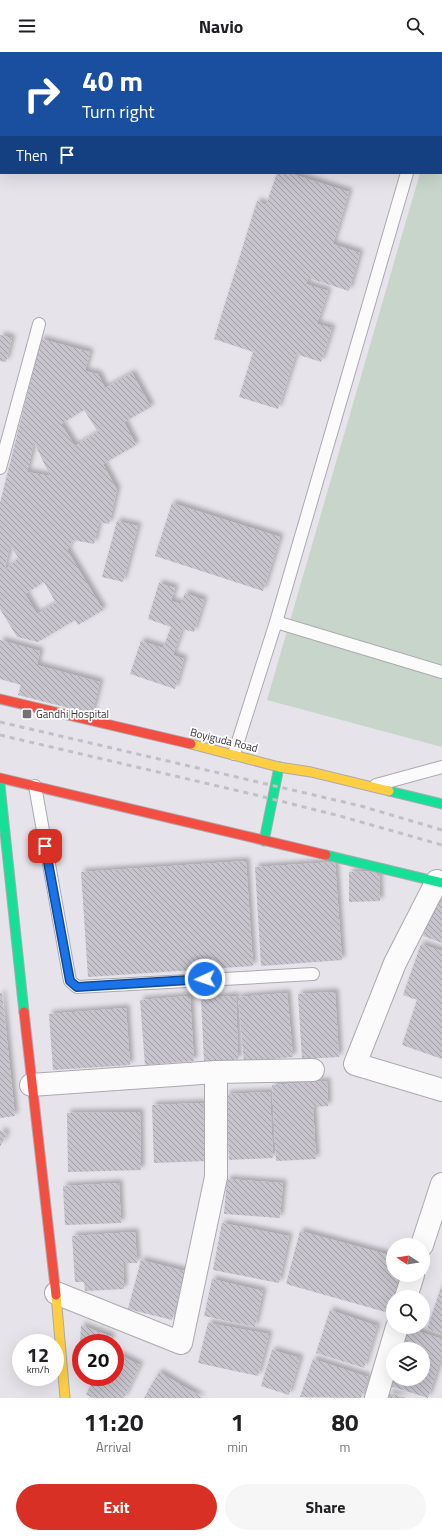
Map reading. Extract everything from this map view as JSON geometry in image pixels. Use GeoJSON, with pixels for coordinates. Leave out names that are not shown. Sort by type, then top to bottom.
{"type":"FeatureCollection","features":[{"type":"Feature","properties":{"kind":"main road","name":"Boyiguda Road"},"geometry":{"type":"LineString","coordinates":[[0,698],[442,804]]}},
{"type":"Feature","properties":{"kind":"main road"},"geometry":{"type":"LineString","coordinates":[[264,841],[279,766]]}},
{"type":"Feature","properties":{"kind":"main road"},"geometry":{"type":"LineString","coordinates":[[0,778],[439,882]]}},
{"type":"Feature","properties":{"kind":"main road"},"geometry":{"type":"LineString","coordinates":[[0,785],[31,1085],[56,1293],[65,1398]]}},
{"type":"Feature","properties":{"kind":"street"},"geometry":{"type":"LineString","coordinates":[[439,882],[395,964],[355,1064],[442,1090]]}},
{"type":"Feature","properties":{"kind":"street"},"geometry":{"type":"LineString","coordinates":[[31,1085],[216,1072],[313,1070]]}},
{"type":"Feature","properties":{"kind":"street"},"geometry":{"type":"LineString","coordinates":[[56,1293],[181,1343],[216,1177],[216,1072]]}},
{"type":"Feature","properties":{"kind":"street"},"geometry":{"type":"LineString","coordinates":[[431,1233],[442,1184]]}},
{"type":"Feature","properties":{"kind":"street"},"geometry":{"type":"LineString","coordinates":[[376,1398],[395,1334]]}},
{"type":"Feature","properties":{"kind":"lane"},"geometry":{"type":"LineString","coordinates":[[234,754],[276,622],[407,174]]}},
{"type":"Feature","properties":{"kind":"lane"},"geometry":{"type":"LineString","coordinates":[[0,468],[39,324]]}},
{"type":"Feature","properties":{"kind":"lane"},"geometry":{"type":"LineString","coordinates":[[276,622],[442,672]]}},
{"type":"Feature","properties":{"kind":"lane"},"geometry":{"type":"LineString","coordinates":[[369,787],[442,767]]}},
{"type":"Feature","properties":{"kind":"lane"},"geometry":{"type":"LineString","coordinates":[[36,786],[70,981],[77,987],[313,974]]}},
{"type":"Feature","properties":{"kind":"shaded area"},"geometry":{"type":"Polygon","coordinates":[[[420,174],[442,174],[442,747],[267,700],[420,174]]]}},
{"type":"Feature","properties":{"kind":"building"},"geometry":{"type":"Polygon","coordinates":[[[277,174],[292,174],[349,192],[333,244],[360,253],[349,291],[308,278],[306,284],[328,291],[317,324],[332,328],[321,362],[296,354],[278,409],[239,397],[253,352],[214,339],[257,201],[266,205],[277,174]]]}},
{"type":"Feature","properties":{"kind":"building"},"geometry":{"type":"Polygon","coordinates":[[[0,335],[12,338],[6,362],[0,361],[0,335]]]}},
{"type":"Feature","properties":{"kind":"building"},"geometry":{"type":"Polygon","coordinates":[[[41,339],[90,352],[85,371],[98,374],[105,388],[132,373],[151,407],[124,422],[136,445],[103,464],[117,490],[109,524],[99,522],[94,544],[73,540],[67,550],[103,610],[78,625],[75,620],[38,642],[17,637],[0,609],[0,503],[41,339]],[[84,410],[61,424],[75,446],[98,432],[84,410]],[[34,442],[27,472],[50,476],[34,442]],[[10,546],[4,571],[19,558],[10,546]],[[44,582],[25,594],[37,614],[56,603],[44,582]]]}},
{"type":"Feature","properties":{"kind":"building"},"geometry":{"type":"Polygon","coordinates":[[[172,503],[280,537],[263,591],[155,556],[172,503]]]}},
{"type":"Feature","properties":{"kind":"building"},"geometry":{"type":"Polygon","coordinates":[[[117,521],[138,526],[123,582],[102,577],[117,521]]]}},
{"type":"Feature","properties":{"kind":"building"},"geometry":{"type":"Polygon","coordinates":[[[159,583],[175,588],[171,601],[181,604],[185,593],[204,600],[194,632],[182,629],[173,655],[184,659],[175,689],[130,674],[141,641],[163,648],[171,627],[148,619],[159,583]]]}},
{"type":"Feature","properties":{"kind":"building"},"geometry":{"type":"Polygon","coordinates":[[[0,640],[40,651],[37,665],[100,682],[92,714],[18,695],[21,685],[0,679],[0,640]]]}},
{"type":"Feature","properties":{"kind":"building"},"geometry":{"type":"Polygon","coordinates":[[[246,861],[253,966],[88,977],[81,872],[246,861]]]}},
{"type":"Feature","properties":{"kind":"building"},"geometry":{"type":"Polygon","coordinates":[[[335,862],[342,960],[261,966],[255,867],[335,862]]]}},
{"type":"Feature","properties":{"kind":"building"},"geometry":{"type":"Polygon","coordinates":[[[379,871],[380,901],[349,902],[349,872],[379,871]]]}},
{"type":"Feature","properties":{"kind":"building"},"geometry":{"type":"Polygon","coordinates":[[[442,887],[442,943],[423,936],[442,887]]]}},
{"type":"Feature","properties":{"kind":"building"},"geometry":{"type":"Polygon","coordinates":[[[421,944],[442,951],[442,1059],[402,1045],[417,1000],[403,995],[421,944]]]}},
{"type":"Feature","properties":{"kind":"building"},"geometry":{"type":"Polygon","coordinates":[[[335,992],[339,1057],[302,1059],[298,994],[335,992]]]}},
{"type":"Feature","properties":{"kind":"building"},"geometry":{"type":"Polygon","coordinates":[[[0,993],[2,993],[15,1116],[0,1118],[0,993]]]}},
{"type":"Feature","properties":{"kind":"building"},"geometry":{"type":"Polygon","coordinates":[[[287,993],[293,1057],[244,1062],[238,997],[287,993]]]}},
{"type":"Feature","properties":{"kind":"building"},"geometry":{"type":"Polygon","coordinates":[[[190,996],[194,1061],[145,1065],[140,1000],[190,996]]]}},
{"type":"Feature","properties":{"kind":"building"},"geometry":{"type":"Polygon","coordinates":[[[236,996],[238,1060],[204,1062],[201,998],[236,996]]]}},
{"type":"Feature","properties":{"kind":"building"},"geometry":{"type":"Polygon","coordinates":[[[126,1008],[130,1065],[53,1070],[49,1014],[126,1008]]]}},
{"type":"Feature","properties":{"kind":"building"},"geometry":{"type":"Polygon","coordinates":[[[327,1081],[328,1106],[313,1107],[316,1159],[276,1161],[272,1085],[327,1081]]]}},
{"type":"Feature","properties":{"kind":"building"},"geometry":{"type":"Polygon","coordinates":[[[270,1092],[273,1158],[229,1160],[226,1094],[270,1092]]]}},
{"type":"Feature","properties":{"kind":"building"},"geometry":{"type":"Polygon","coordinates":[[[203,1103],[205,1161],[154,1163],[152,1105],[203,1103]]]}},
{"type":"Feature","properties":{"kind":"building"},"geometry":{"type":"Polygon","coordinates":[[[140,1112],[141,1170],[68,1172],[67,1113],[140,1112]]]}},
{"type":"Feature","properties":{"kind":"building"},"geometry":{"type":"Polygon","coordinates":[[[0,1130],[7,1134],[0,1147],[0,1130]]]}},
{"type":"Feature","properties":{"kind":"building"},"geometry":{"type":"Polygon","coordinates":[[[227,1179],[283,1183],[280,1218],[224,1214],[227,1179]]]}},
{"type":"Feature","properties":{"kind":"building"},"geometry":{"type":"Polygon","coordinates":[[[119,1183],[121,1223],[65,1225],[63,1186],[119,1183]]]}},
{"type":"Feature","properties":{"kind":"building"},"geometry":{"type":"Polygon","coordinates":[[[222,1223],[289,1236],[279,1283],[213,1270],[222,1223]]]}},
{"type":"Feature","properties":{"kind":"building"},"geometry":{"type":"Polygon","coordinates":[[[300,1231],[386,1254],[386,1282],[398,1282],[396,1290],[386,1290],[386,1312],[286,1284],[300,1231]]]}},
{"type":"Feature","properties":{"kind":"building"},"geometry":{"type":"Polygon","coordinates":[[[135,1232],[137,1263],[123,1263],[124,1289],[85,1291],[84,1282],[75,1282],[72,1236],[135,1232]]]}},
{"type":"Feature","properties":{"kind":"building"},"geometry":{"type":"Polygon","coordinates":[[[141,1260],[185,1271],[172,1320],[128,1309],[141,1260]]]}},
{"type":"Feature","properties":{"kind":"building"},"geometry":{"type":"Polygon","coordinates":[[[212,1279],[263,1291],[255,1327],[204,1316],[212,1279]]]}},
{"type":"Feature","properties":{"kind":"building"},"geometry":{"type":"Polygon","coordinates":[[[442,1284],[442,1334],[430,1330],[430,1320],[442,1284]]]}},
{"type":"Feature","properties":{"kind":"building"},"geometry":{"type":"Polygon","coordinates":[[[330,1310],[377,1326],[364,1368],[316,1353],[330,1310]]]}},
{"type":"Feature","properties":{"kind":"building"},"geometry":{"type":"Polygon","coordinates":[[[208,1323],[269,1334],[258,1376],[198,1363],[208,1323]]]}},
{"type":"Feature","properties":{"kind":"building"},"geometry":{"type":"Polygon","coordinates":[[[81,1325],[104,1334],[80,1334],[81,1325]]]}},
{"type":"Feature","properties":{"kind":"building"},"geometry":{"type":"Polygon","coordinates":[[[403,1334],[427,1334],[442,1339],[442,1355],[428,1398],[390,1386],[430,1386],[430,1342],[400,1342],[403,1334]]]}},
{"type":"Feature","properties":{"kind":"building"},"geometry":{"type":"Polygon","coordinates":[[[272,1350],[300,1358],[289,1395],[261,1386],[272,1350]]]}},
{"type":"Feature","properties":{"kind":"building"},"geometry":{"type":"Polygon","coordinates":[[[124,1357],[140,1365],[124,1398],[93,1398],[86,1395],[90,1386],[124,1386],[124,1357]]]}},
{"type":"Feature","properties":{"kind":"building"},"geometry":{"type":"Polygon","coordinates":[[[313,1359],[368,1377],[361,1398],[300,1397],[313,1359]]]}},
{"type":"Feature","properties":{"kind":"building"},"geometry":{"type":"Polygon","coordinates":[[[159,1372],[203,1398],[144,1398],[159,1372]]]}},
{"type":"Feature","properties":{"kind":"building"},"geometry":{"type":"Polygon","coordinates":[[[389,1393],[406,1398],[388,1398],[389,1393]]]}},
{"type":"Feature","properties":{"kind":"railway"},"geometry":{"type":"LineString","coordinates":[[0,722],[361,806],[442,830]]}},
{"type":"Feature","properties":{"kind":"railway"},"geometry":{"type":"LineString","coordinates":[[0,735],[256,795],[340,816],[442,845]]}},
{"type":"Feature","properties":{"kind":"traffic: fast"},"geometry":{"type":"LineString","coordinates":[[264,841],[279,767]]}},
{"type":"Feature","properties":{"kind":"traffic: fast"},"geometry":{"type":"LineString","coordinates":[[0,785],[24,1012]]}},
{"type":"Feature","properties":{"kind":"traffic: fast"},"geometry":{"type":"LineString","coordinates":[[389,791],[442,804]]}},
{"type":"Feature","properties":{"kind":"traffic: fast"},"geometry":{"type":"LineString","coordinates":[[326,855],[442,883]]}},
{"type":"Feature","properties":{"kind":"traffic: slow"},"geometry":{"type":"LineString","coordinates":[[191,744],[279,767],[311,772],[389,791]]}},
{"type":"Feature","properties":{"kind":"traffic: slow"},"geometry":{"type":"LineString","coordinates":[[56,1295],[65,1398]]}},
{"type":"Feature","properties":{"kind":"traffic: jam"},"geometry":{"type":"LineString","coordinates":[[0,699],[191,744]]}},
{"type":"Feature","properties":{"kind":"traffic: jam"},"geometry":{"type":"LineString","coordinates":[[0,778],[326,855]]}},
{"type":"Feature","properties":{"kind":"traffic: jam"},"geometry":{"type":"LineString","coordinates":[[24,1012],[56,1295]]}},
{"type":"Feature","properties":{"kind":"place","name":"Gandhi Hospital"},"geometry":{"type":"Point","coordinates":[27,714]}},
{"type":"Feature","properties":{"kind":"route"},"geometry":{"type":"LineString","coordinates":[[45,846],[70,981],[77,987],[205,979]]}}]}
